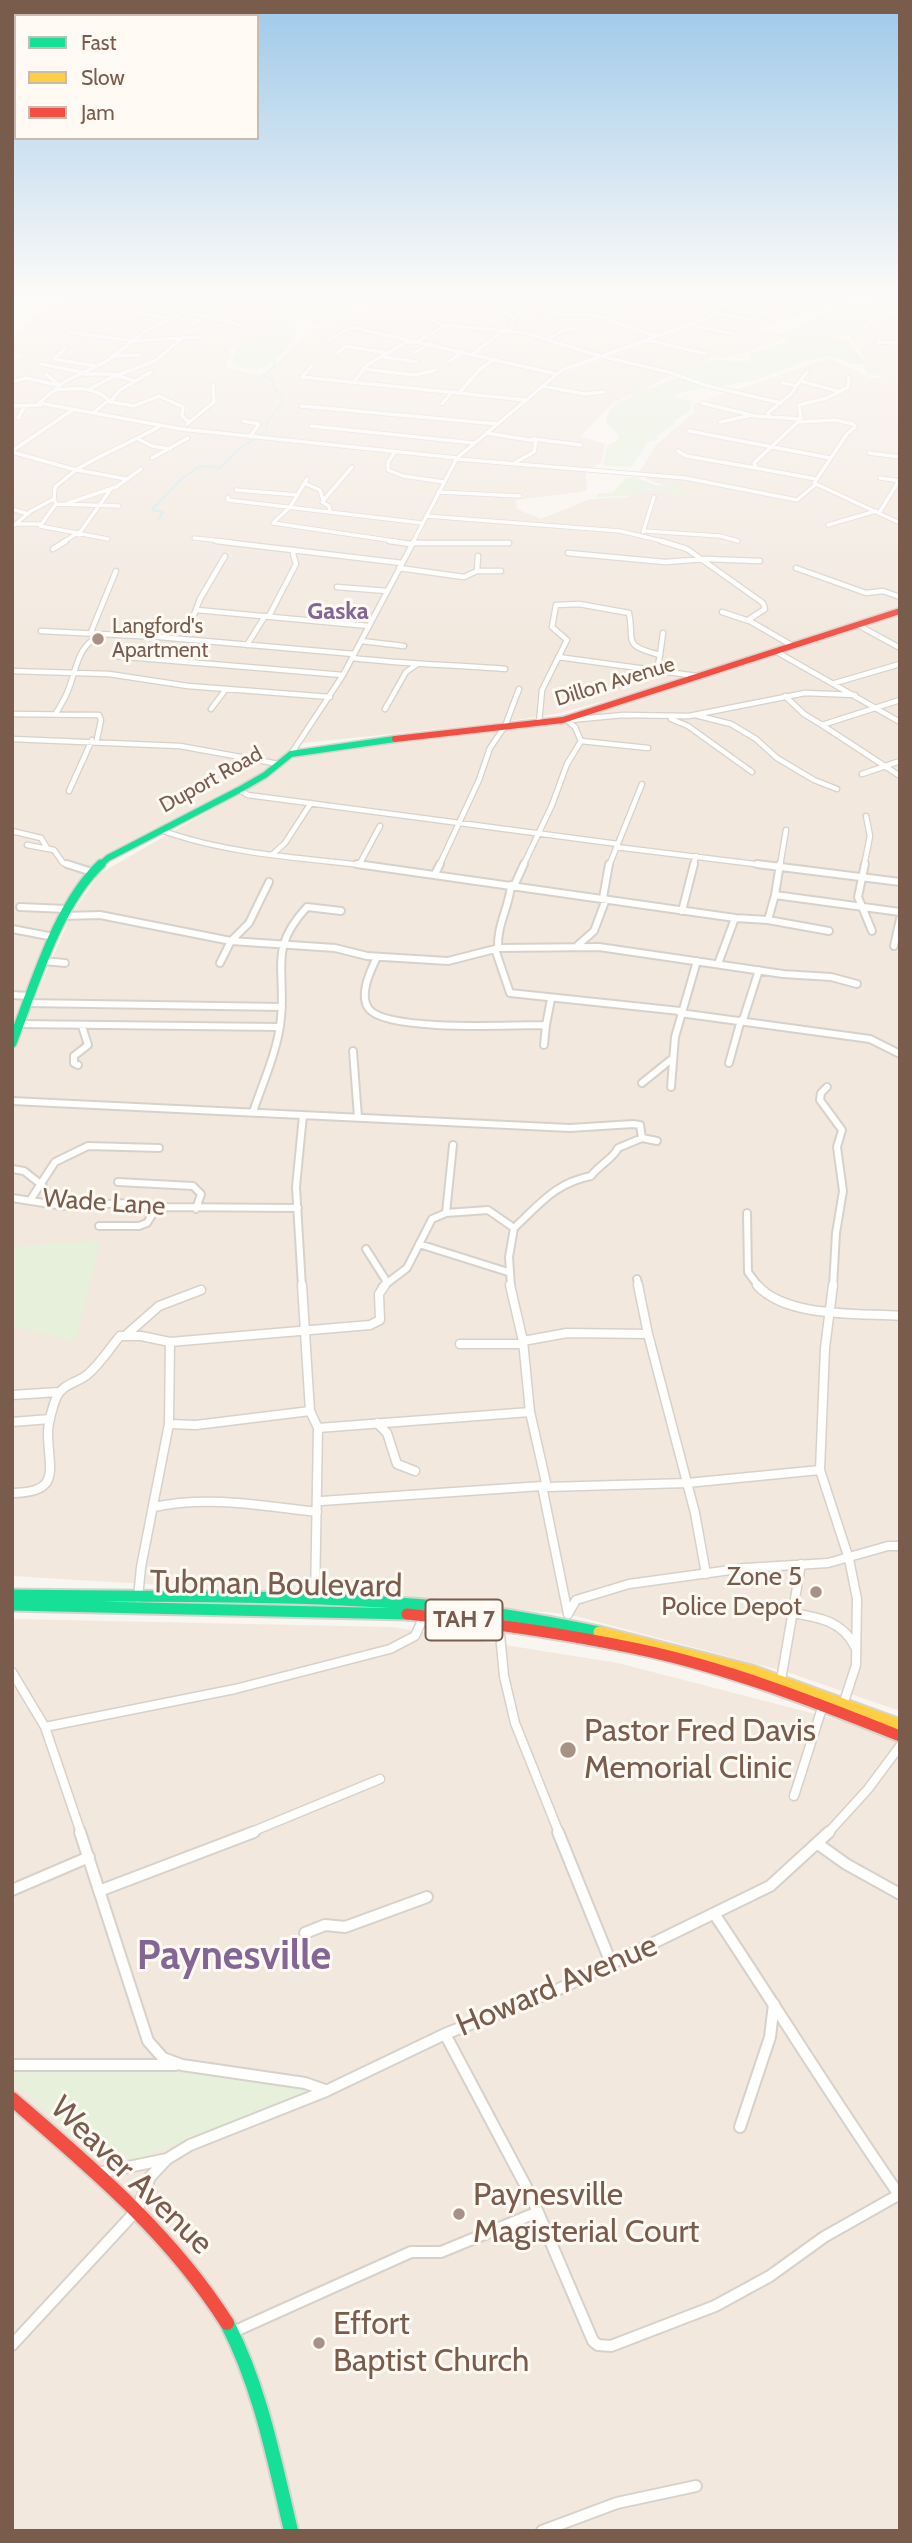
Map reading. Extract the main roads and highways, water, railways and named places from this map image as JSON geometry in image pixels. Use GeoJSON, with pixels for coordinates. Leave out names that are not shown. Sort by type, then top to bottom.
{"type":"FeatureCollection","features":[{"type":"Feature","properties":{"kind":"main road","name":"Dillon Avenue"},"geometry":{"type":"LineString","coordinates":[[291,754],[566,720],[900,611]]}},
{"type":"Feature","properties":{"kind":"main road","name":"Duport Road"},"geometry":{"type":"LineString","coordinates":[[13,1039],[64,912],[92,872],[108,858],[239,790],[291,754]]}},
{"type":"Feature","properties":{"kind":"main road","name":"Tubman Boulevard"},"geometry":{"type":"LineString","coordinates":[[12,1595],[314,1600],[426,1605],[567,1625],[673,1647],[781,1681],[900,1725]]}},
{"type":"Feature","properties":{"kind":"main road","name":"Tubman Boulevard"},"geometry":{"type":"LineString","coordinates":[[12,1605],[425,1614],[499,1624],[671,1657],[823,1705],[900,1736]]}},
{"type":"Feature","properties":{"kind":"main road","name":"Weaver Avenue"},"geometry":{"type":"LineString","coordinates":[[12,2099],[137,2210],[199,2278],[233,2332],[252,2386],[291,2531]]}},
{"type":"Feature","properties":{"kind":"waterway"},"geometry":{"type":"LineString","coordinates":[[267,422],[276,411]]}},
{"type":"Feature","properties":{"kind":"waterway"},"geometry":{"type":"LineString","coordinates":[[258,436],[266,431],[267,423]]}},
{"type":"Feature","properties":{"kind":"waterway"},"geometry":{"type":"LineString","coordinates":[[159,519],[163,512],[152,510],[181,479],[200,466],[220,468],[240,448],[255,439]]}},
{"type":"Feature","properties":{"kind":"place","name":"Langford's Apartment"},"geometry":{"type":"Point","coordinates":[98,639]}},
{"type":"Feature","properties":{"kind":"place","name":"Zone 5 Police Depot"},"geometry":{"type":"Point","coordinates":[816,1592]}},
{"type":"Feature","properties":{"kind":"place","name":"Pastor Fred Davis Memorial Clinic"},"geometry":{"type":"Point","coordinates":[568,1750]}},
{"type":"Feature","properties":{"kind":"place","name":"Paynesville Magisterial Court"},"geometry":{"type":"Point","coordinates":[459,2214]}},
{"type":"Feature","properties":{"kind":"place","name":"Effort Baptist Church"},"geometry":{"type":"Point","coordinates":[319,2343]}},
{"type":"Feature","properties":{"kind":"district","name":"Gaska"},"geometry":{"type":"Point","coordinates":[338,612]}},
{"type":"Feature","properties":{"kind":"district","name":"Paynesville"},"geometry":{"type":"Point","coordinates":[234,1957]}}]}
